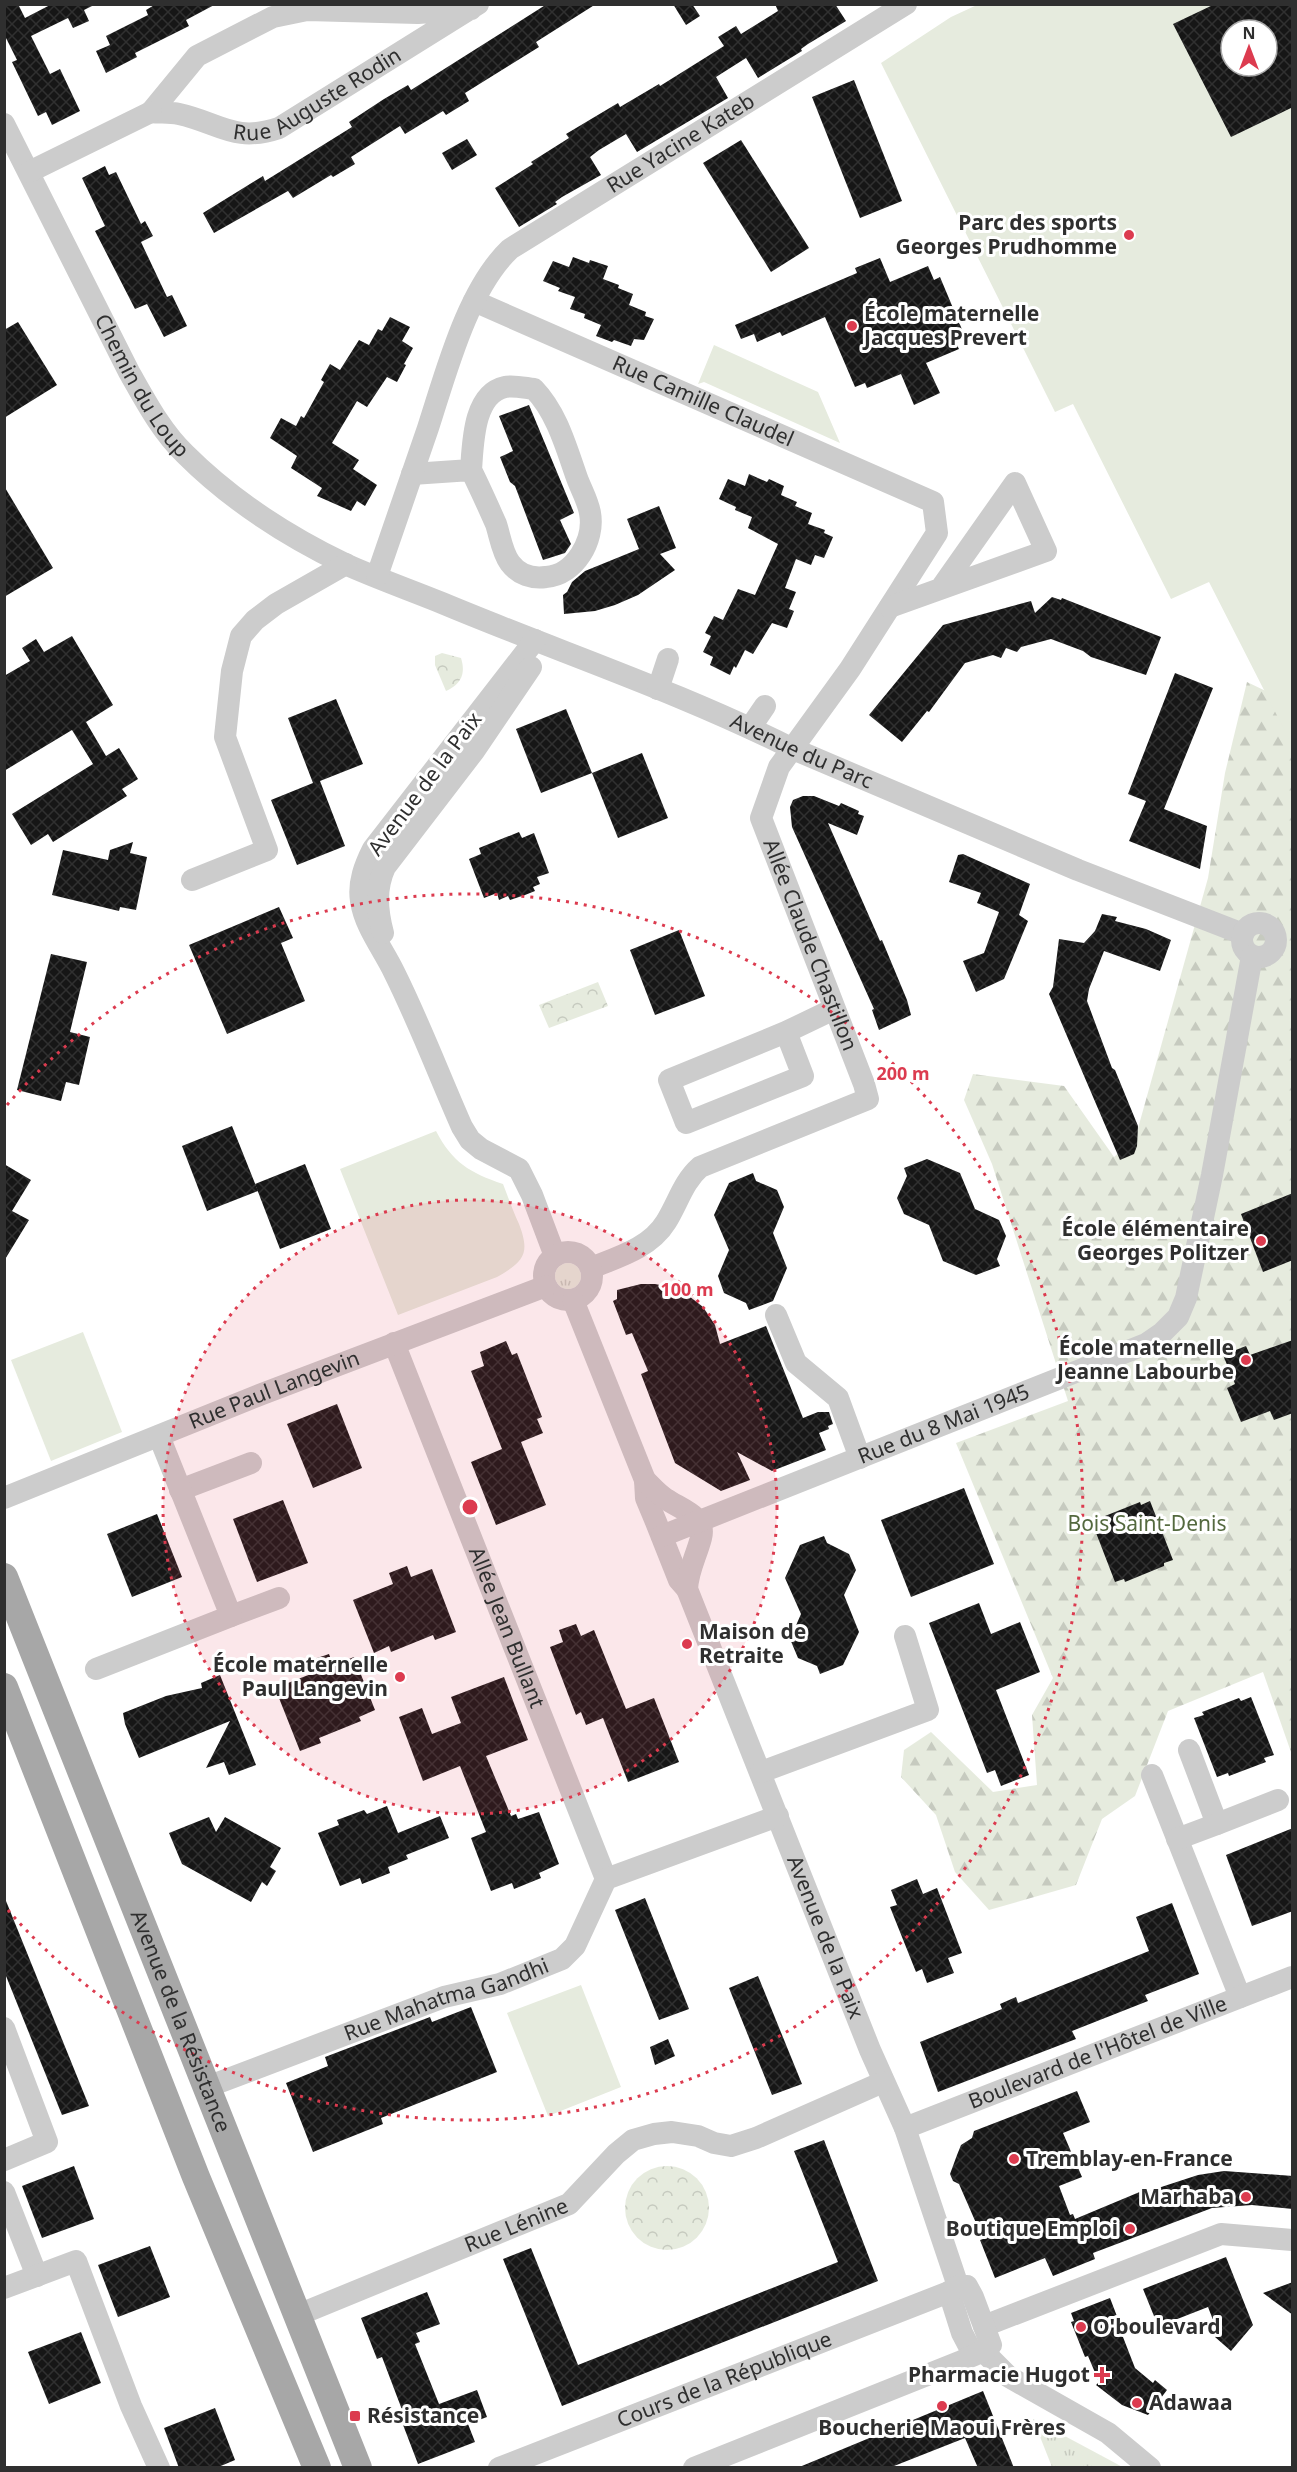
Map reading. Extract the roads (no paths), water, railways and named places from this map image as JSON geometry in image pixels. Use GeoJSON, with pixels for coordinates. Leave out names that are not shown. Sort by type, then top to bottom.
{"type":"FeatureCollection","features":[{"type":"Feature","properties":{"kind":"main road","name":"Avenue de la Résistance"},"geometry":{"type":"LineString","coordinates":[[4,1577],[358,2468]]}},
{"type":"Feature","properties":{"kind":"main road","name":"Avenue de la Résistance"},"geometry":{"type":"LineString","coordinates":[[4,1687],[196,2177],[317,2468]]}},
{"type":"Feature","properties":{"kind":"street","name":"Rue Yacine Kateb"},"geometry":{"type":"LineString","coordinates":[[474,301],[502,257],[510,249],[906,4]]}},
{"type":"Feature","properties":{"kind":"street","name":"Rue Auguste Rodin"},"geometry":{"type":"LineString","coordinates":[[29,172],[151,112],[197,56],[273,17],[307,10],[418,13],[474,7]]}},
{"type":"Feature","properties":{"kind":"street","name":"Rue Auguste Rodin"},"geometry":{"type":"LineString","coordinates":[[151,112],[178,114],[228,131],[246,134],[279,128],[474,7]]}},
{"type":"Feature","properties":{"kind":"street","name":"Chemin du Loup"},"geometry":{"type":"LineString","coordinates":[[4,124],[129,372],[150,409],[183,453],[224,489],[264,519],[361,570]]}},
{"type":"Feature","properties":{"kind":"street"},"geometry":{"type":"LineString","coordinates":[[192,880],[267,850],[225,737],[232,671],[241,636],[255,620],[276,604],[361,570],[412,474],[474,301]]}},
{"type":"Feature","properties":{"kind":"street","name":"Rue Camille Claudel"},"geometry":{"type":"LineString","coordinates":[[474,301],[933,502],[937,533],[850,669],[793,749]]}},
{"type":"Feature","properties":{"kind":"street"},"geometry":{"type":"LineString","coordinates":[[506,386],[534,388],[547,402],[556,421],[590,514],[589,531],[582,553],[570,569],[548,578],[527,576],[517,571],[506,557],[495,524],[471,470],[475,428],[481,410],[494,392],[506,386]]}},
{"type":"Feature","properties":{"kind":"street"},"geometry":{"type":"LineString","coordinates":[[412,474],[471,470]]}},
{"type":"Feature","properties":{"kind":"street"},"geometry":{"type":"LineString","coordinates":[[890,607],[1046,550],[1015,483],[941,588]]}},
{"type":"Feature","properties":{"kind":"street","name":"Avenue du Parc"},"geometry":{"type":"LineString","coordinates":[[361,570],[658,689],[1078,870],[1243,934]]}},
{"type":"Feature","properties":{"kind":"street","name":"Avenue de la Paix"},"geometry":{"type":"LineString","coordinates":[[540,642],[373,849],[365,866],[360,890],[361,903],[370,930],[394,972],[462,1127],[470,1140],[481,1149],[519,1169],[532,1195],[555,1256]]}},
{"type":"Feature","properties":{"kind":"street"},"geometry":{"type":"LineString","coordinates":[[658,689],[668,659]]}},
{"type":"Feature","properties":{"kind":"street"},"geometry":{"type":"LineString","coordinates":[[750,728],[765,706]]}},
{"type":"Feature","properties":{"kind":"street","name":"Allée Claude Chastillon"},"geometry":{"type":"LineString","coordinates":[[591,1268],[643,1245],[653,1237],[665,1224],[689,1176],[700,1167],[868,1099],[761,818],[778,767],[793,749]]}},
{"type":"Feature","properties":{"kind":"street"},"geometry":{"type":"LineString","coordinates":[[1257,923],[1283,929],[1276,938],[1272,952],[1259,957],[1252,956],[1243,947],[1243,934],[1246,929],[1257,923]]}},
{"type":"Feature","properties":{"kind":"street","name":"Rue du 8 Mai 1945"},"geometry":{"type":"LineString","coordinates":[[662,1536],[1146,1344],[1162,1333],[1178,1317],[1186,1298],[1210,1186],[1252,956]]}},
{"type":"Feature","properties":{"kind":"street"},"geometry":{"type":"LineString","coordinates":[[786,1032],[802,1076],[686,1123],[669,1080],[786,1032],[834,1009]]}},
{"type":"Feature","properties":{"kind":"street"},"geometry":{"type":"LineString","coordinates":[[572,1252],[587,1260],[591,1268],[591,1285],[586,1292],[573,1300],[561,1299],[546,1286],[544,1273],[555,1256],[572,1252]]}},
{"type":"Feature","properties":{"kind":"street","name":"Rue Paul Langevin"},"geometry":{"type":"LineString","coordinates":[[4,1498],[394,1342],[546,1286]]}},
{"type":"Feature","properties":{"kind":"street","name":"Avenue de la Paix"},"geometry":{"type":"LineString","coordinates":[[573,1300],[645,1480],[646,1498],[679,1580],[687,1589],[883,2082],[904,2128],[953,2289],[962,2333],[979,2353],[1010,2377],[1108,2433],[1150,2468]]}},
{"type":"Feature","properties":{"kind":"street"},"geometry":{"type":"LineString","coordinates":[[776,1315],[796,1363],[838,1398],[860,1458]]}},
{"type":"Feature","properties":{"kind":"street","name":"Allée Jean Bullant"},"geometry":{"type":"LineString","coordinates":[[394,1342],[606,1879]]}},
{"type":"Feature","properties":{"kind":"street"},"geometry":{"type":"LineString","coordinates":[[159,1436],[231,1616]]}},
{"type":"Feature","properties":{"kind":"street"},"geometry":{"type":"LineString","coordinates":[[180,1490],[251,1463]]}},
{"type":"Feature","properties":{"kind":"street","name":"Avenue de la Paix"},"geometry":{"type":"LineString","coordinates":[[645,1480],[668,1500],[688,1510],[698,1521]]}},
{"type":"Feature","properties":{"kind":"street"},"geometry":{"type":"LineString","coordinates":[[687,1589],[688,1572],[702,1536],[698,1521]]}},
{"type":"Feature","properties":{"kind":"street"},"geometry":{"type":"LineString","coordinates":[[96,1669],[279,1598]]}},
{"type":"Feature","properties":{"kind":"street"},"geometry":{"type":"LineString","coordinates":[[761,1772],[928,1710],[904,1636]]}},
{"type":"Feature","properties":{"kind":"street"},"geometry":{"type":"LineString","coordinates":[[1189,1750],[1217,1824]]}},
{"type":"Feature","properties":{"kind":"street"},"geometry":{"type":"LineString","coordinates":[[1152,1775],[1240,1997]]}},
{"type":"Feature","properties":{"kind":"street"},"geometry":{"type":"LineString","coordinates":[[1177,1839],[1278,1800]]}},
{"type":"Feature","properties":{"kind":"street"},"geometry":{"type":"LineString","coordinates":[[606,1879],[778,1816]]}},
{"type":"Feature","properties":{"kind":"street","name":"Rue Mahatma Gandhi"},"geometry":{"type":"LineString","coordinates":[[207,2087],[444,1997],[500,1984],[562,1959],[575,1946],[606,1879]]}},
{"type":"Feature","properties":{"kind":"street","name":"Boulevard de l'Hôtel de Ville"},"geometry":{"type":"LineString","coordinates":[[904,2128],[1293,1977]]}},
{"type":"Feature","properties":{"kind":"street"},"geometry":{"type":"LineString","coordinates":[[4,2160],[47,2142],[5,2031]]}},
{"type":"Feature","properties":{"kind":"street","name":"Rue Lénine"},"geometry":{"type":"LineString","coordinates":[[298,2315],[569,2204],[616,2154],[633,2140],[672,2132],[698,2136],[714,2143],[731,2146],[756,2138],[883,2082]]}},
{"type":"Feature","properties":{"kind":"street"},"geometry":{"type":"LineString","coordinates":[[4,2192],[37,2276]]}},
{"type":"Feature","properties":{"kind":"street"},"geometry":{"type":"LineString","coordinates":[[984,2326],[1221,2234],[1293,2240]]}},
{"type":"Feature","properties":{"kind":"street"},"geometry":{"type":"LineString","coordinates":[[4,2289],[76,2261],[131,2406],[159,2468]]}},
{"type":"Feature","properties":{"kind":"street","name":"Avenue de la Paix"},"geometry":{"type":"LineString","coordinates":[[953,2289],[967,2286],[984,2326],[991,2345],[979,2353]]}},
{"type":"Feature","properties":{"kind":"street","name":"Cours de la République"},"geometry":{"type":"LineString","coordinates":[[499,2468],[953,2289]]}},
{"type":"Feature","properties":{"kind":"street"},"geometry":{"type":"LineString","coordinates":[[694,2468],[979,2353]]}},
{"type":"Feature","properties":{"kind":"place","name":"Parc des sports Georges Prudhomme"},"geometry":{"type":"Point","coordinates":[1129,235]}},
{"type":"Feature","properties":{"kind":"place","name":"École maternelle Jacques Prevert"},"geometry":{"type":"Point","coordinates":[852,326]}},
{"type":"Feature","properties":{"kind":"place","name":"École élémentaire Georges Politzer"},"geometry":{"type":"Point","coordinates":[1261,1241]}},
{"type":"Feature","properties":{"kind":"place","name":"École maternelle Jeanne Labourbe"},"geometry":{"type":"Point","coordinates":[1246,1360]}},
{"type":"Feature","properties":{"kind":"place","name":"Maison de Retraite"},"geometry":{"type":"Point","coordinates":[687,1644]}},
{"type":"Feature","properties":{"kind":"place","name":"École maternelle Paul Langevin"},"geometry":{"type":"Point","coordinates":[400,1677]}},
{"type":"Feature","properties":{"kind":"place","name":"Tremblay-en-France"},"geometry":{"type":"Point","coordinates":[1014,2159]}},
{"type":"Feature","properties":{"kind":"place","name":"Marhaba"},"geometry":{"type":"Point","coordinates":[1246,2197]}},
{"type":"Feature","properties":{"kind":"place","name":"Boutique Emploi"},"geometry":{"type":"Point","coordinates":[1130,2229]}},
{"type":"Feature","properties":{"kind":"place","name":"O'boulevard"},"geometry":{"type":"Point","coordinates":[1081,2327]}},
{"type":"Feature","properties":{"kind":"place","name":"Pharmacie Hugot"},"geometry":{"type":"Point","coordinates":[1102,2375]}},
{"type":"Feature","properties":{"kind":"place","name":"Adawaa"},"geometry":{"type":"Point","coordinates":[1137,2403]}},
{"type":"Feature","properties":{"kind":"place","name":"Boucherie Maoui Frères"},"geometry":{"type":"Point","coordinates":[942,2406]}},
{"type":"Feature","properties":{"kind":"place","name":"Résistance"},"geometry":{"type":"Point","coordinates":[355,2416]}},
{"type":"Feature","properties":{"kind":"park label","name":"Bois Saint-Denis"},"geometry":{"type":"Point","coordinates":[1147,1524]}}]}
